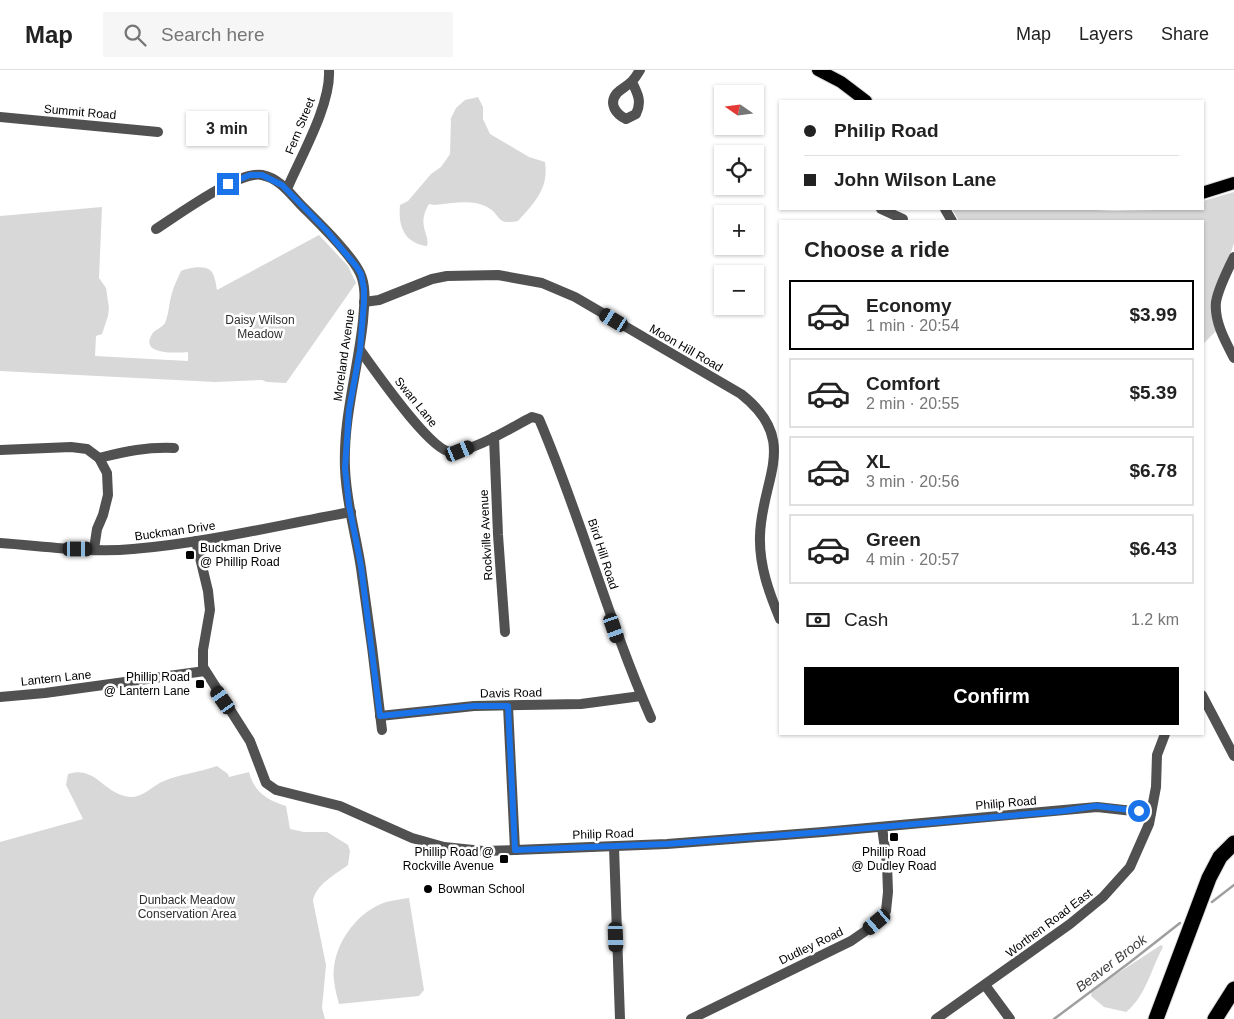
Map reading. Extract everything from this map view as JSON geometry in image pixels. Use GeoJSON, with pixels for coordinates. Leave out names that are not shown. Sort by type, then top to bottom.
{"type":"FeatureCollection","features":[{"type":"Feature","properties":{"kind":"highway"},"geometry":{"type":"LineString","coordinates":[[1156,1019],[1206,884],[1217,862],[1230,847],[1234,834]]}},
{"type":"Feature","properties":{"kind":"highway"},"geometry":{"type":"LineString","coordinates":[[1215,1019],[1234,989]]}},
{"type":"Feature","properties":{"kind":"main road"},"geometry":{"type":"LineString","coordinates":[[818,70],[841,82],[865,100]]}},
{"type":"Feature","properties":{"kind":"main road"},"geometry":{"type":"LineString","coordinates":[[1204,192],[1234,183]]}},
{"type":"Feature","properties":{"kind":"street","name":"Fern Street"},"geometry":{"type":"LineString","coordinates":[[287,189],[320,113],[328,88],[329,70]]}},
{"type":"Feature","properties":{"kind":"street"},"geometry":{"type":"LineString","coordinates":[[632,82],[640,70]]}},
{"type":"Feature","properties":{"kind":"street","name":"Summit Road"},"geometry":{"type":"LineString","coordinates":[[0,117],[158,132]]}},
{"type":"Feature","properties":{"kind":"street","name":"Moreland Avenue"},"geometry":{"type":"LineString","coordinates":[[156,229],[241,177],[262,175],[287,189],[326,230],[361,274],[364,302],[360,350],[349,410],[345,468],[361,566],[382,730]]}},
{"type":"Feature","properties":{"kind":"street"},"geometry":{"type":"LineString","coordinates":[[883,210],[902,220]]}},
{"type":"Feature","properties":{"kind":"street"},"geometry":{"type":"LineString","coordinates":[[1234,257],[1216,301],[1217,319],[1234,358]]}},
{"type":"Feature","properties":{"kind":"street","name":"Moon Hill Road"},"geometry":{"type":"LineString","coordinates":[[364,302],[379,300],[432,279],[448,276],[498,275],[542,283],[575,297],[741,394],[764,418],[773,446],[774,465],[762,513],[760,537],[767,584],[779,615]]}},
{"type":"Feature","properties":{"kind":"street","name":"Swan Lane"},"geometry":{"type":"LineString","coordinates":[[360,350],[393,395],[430,438],[449,452],[460,451],[494,437],[532,417],[539,419],[565,482]]}},
{"type":"Feature","properties":{"kind":"street","name":"Rockville Avenue"},"geometry":{"type":"LineString","coordinates":[[494,437],[504,632]]}},
{"type":"Feature","properties":{"kind":"street"},"geometry":{"type":"LineString","coordinates":[[0,450],[71,446],[87,449],[99,458],[107,473],[108,495],[97,529],[94,549]]}},
{"type":"Feature","properties":{"kind":"street"},"geometry":{"type":"LineString","coordinates":[[99,458],[127,450],[150,447],[174,448]]}},
{"type":"Feature","properties":{"kind":"street","name":"Bird Hill Road"},"geometry":{"type":"LineString","coordinates":[[565,482],[620,644],[651,718]]}},
{"type":"Feature","properties":{"kind":"street","name":"Buckman Drive"},"geometry":{"type":"LineString","coordinates":[[0,543],[94,549],[132,549],[196,541],[351,512]]}},
{"type":"Feature","properties":{"kind":"street"},"geometry":{"type":"LineString","coordinates":[[196,541],[208,591],[210,610],[204,650],[203,668],[205,671]]}},
{"type":"Feature","properties":{"kind":"street","name":"Lantern Lane"},"geometry":{"type":"LineString","coordinates":[[0,697],[45,693],[205,671]]}},
{"type":"Feature","properties":{"kind":"street","name":"Philip Road"},"geometry":{"type":"LineString","coordinates":[[205,671],[250,741],[266,783],[276,790],[340,806],[412,838],[444,847],[483,851],[614,847],[882,827],[1096,806],[1151,813]]}},
{"type":"Feature","properties":{"kind":"street","name":"Davis Road"},"geometry":{"type":"LineString","coordinates":[[380,716],[466,707],[580,704],[641,696]]}},
{"type":"Feature","properties":{"kind":"street"},"geometry":{"type":"LineString","coordinates":[[1204,700],[1234,756]]}},
{"type":"Feature","properties":{"kind":"street"},"geometry":{"type":"LineString","coordinates":[[508,706],[515,850]]}},
{"type":"Feature","properties":{"kind":"street","name":"Worthen Road East"},"geometry":{"type":"LineString","coordinates":[[936,1019],[1070,924],[1103,897],[1130,867],[1149,824],[1156,787],[1157,755],[1165,735]]}},
{"type":"Feature","properties":{"kind":"street","name":"Dudley Road"},"geometry":{"type":"LineString","coordinates":[[691,1019],[850,941],[877,922],[886,911],[888,892],[887,864],[882,827]]}},
{"type":"Feature","properties":{"kind":"street"},"geometry":{"type":"LineString","coordinates":[[614,847],[620,1019]]}},
{"type":"Feature","properties":{"kind":"street"},"geometry":{"type":"LineString","coordinates":[[985,985],[1010,1019]]}},
{"type":"Feature","properties":{"kind":"green space"},"geometry":{"type":"Polygon","coordinates":[[[478,97],[483,107],[483,119],[490,134],[529,157],[545,162],[546,171],[543,187],[535,201],[518,221],[505,222],[490,209],[479,204],[466,202],[429,204],[423,221],[427,246],[419,244],[404,232],[400,220],[400,205],[408,201],[431,174],[441,167],[450,154],[451,118],[456,108],[465,100],[478,97]]]}},
{"type":"Feature","properties":{"kind":"green space"},"geometry":{"type":"Polygon","coordinates":[[[1234,192],[1234,243],[1212,312],[1217,330],[1204,343],[1204,220],[958,220],[953,210],[1204,210],[1204,201],[1234,192]]]}},
{"type":"Feature","properties":{"kind":"green space","name":"Daisy Wilson Meadow"},"geometry":{"type":"Polygon","coordinates":[[[102,207],[99,278],[106,288],[109,308],[102,334],[96,336],[95,356],[188,361],[188,352],[162,352],[151,347],[149,342],[152,334],[165,323],[175,284],[181,271],[188,269],[200,267],[210,270],[217,290],[319,235],[348,266],[356,283],[286,383],[262,380],[215,382],[0,371],[0,216],[102,207]]]}},
{"type":"Feature","properties":{"kind":"green space","name":"Dunback Meadow Conservation Area"},"geometry":{"type":"Polygon","coordinates":[[[217,766],[228,774],[229,777],[249,772],[254,785],[262,794],[286,806],[290,829],[304,832],[327,832],[348,845],[350,851],[348,865],[322,885],[313,901],[326,965],[322,1008],[325,1019],[0,1019],[0,842],[83,819],[66,785],[68,774],[78,772],[86,774],[121,795],[135,797],[164,781],[217,766]]]}},
{"type":"Feature","properties":{"kind":"green space"},"geometry":{"type":"Polygon","coordinates":[[[409,898],[424,990],[419,996],[339,1004],[334,984],[334,969],[336,957],[347,933],[364,914],[375,907],[386,902],[409,898]]]}},
{"type":"Feature","properties":{"kind":"green space"},"geometry":{"type":"Polygon","coordinates":[[[1161,945],[1163,947],[1139,998],[1126,1012],[1104,1007],[1091,996],[1092,990],[1161,945]]]}},
{"type":"Feature","properties":{"kind":"waterway","name":"Beaver Brook"},"geometry":{"type":"LineString","coordinates":[[1212,902],[1234,885]]}},
{"type":"Feature","properties":{"kind":"waterway","name":"Beaver Brook"},"geometry":{"type":"LineString","coordinates":[[1054,1019],[1180,923]]}},
{"type":"Feature","properties":{"kind":"place","name":"Buckman Drive @ Phillip Road"},"geometry":{"type":"Point","coordinates":[190,555]}},
{"type":"Feature","properties":{"kind":"place","name":"Phillip Road @ Lantern Lane"},"geometry":{"type":"Point","coordinates":[200,684]}},
{"type":"Feature","properties":{"kind":"place","name":"Phillip Road @ Dudley Road"},"geometry":{"type":"Point","coordinates":[894,837]}},
{"type":"Feature","properties":{"kind":"place","name":"Phillip Road @ Rockville Avenue"},"geometry":{"type":"Point","coordinates":[504,859]}},
{"type":"Feature","properties":{"kind":"place","name":"Bowman School"},"geometry":{"type":"Point","coordinates":[428,889]}},
{"type":"Feature","properties":{"kind":"route"},"geometry":{"type":"LineString","coordinates":[[228,184],[241,177],[262,175],[282,185],[326,230],[361,274],[364,302],[360,350],[349,410],[345,468],[349,505],[361,566],[380,716],[474,706],[508,706],[515,850],[667,844],[1063,811],[1096,806],[1139,811]]}}]}
